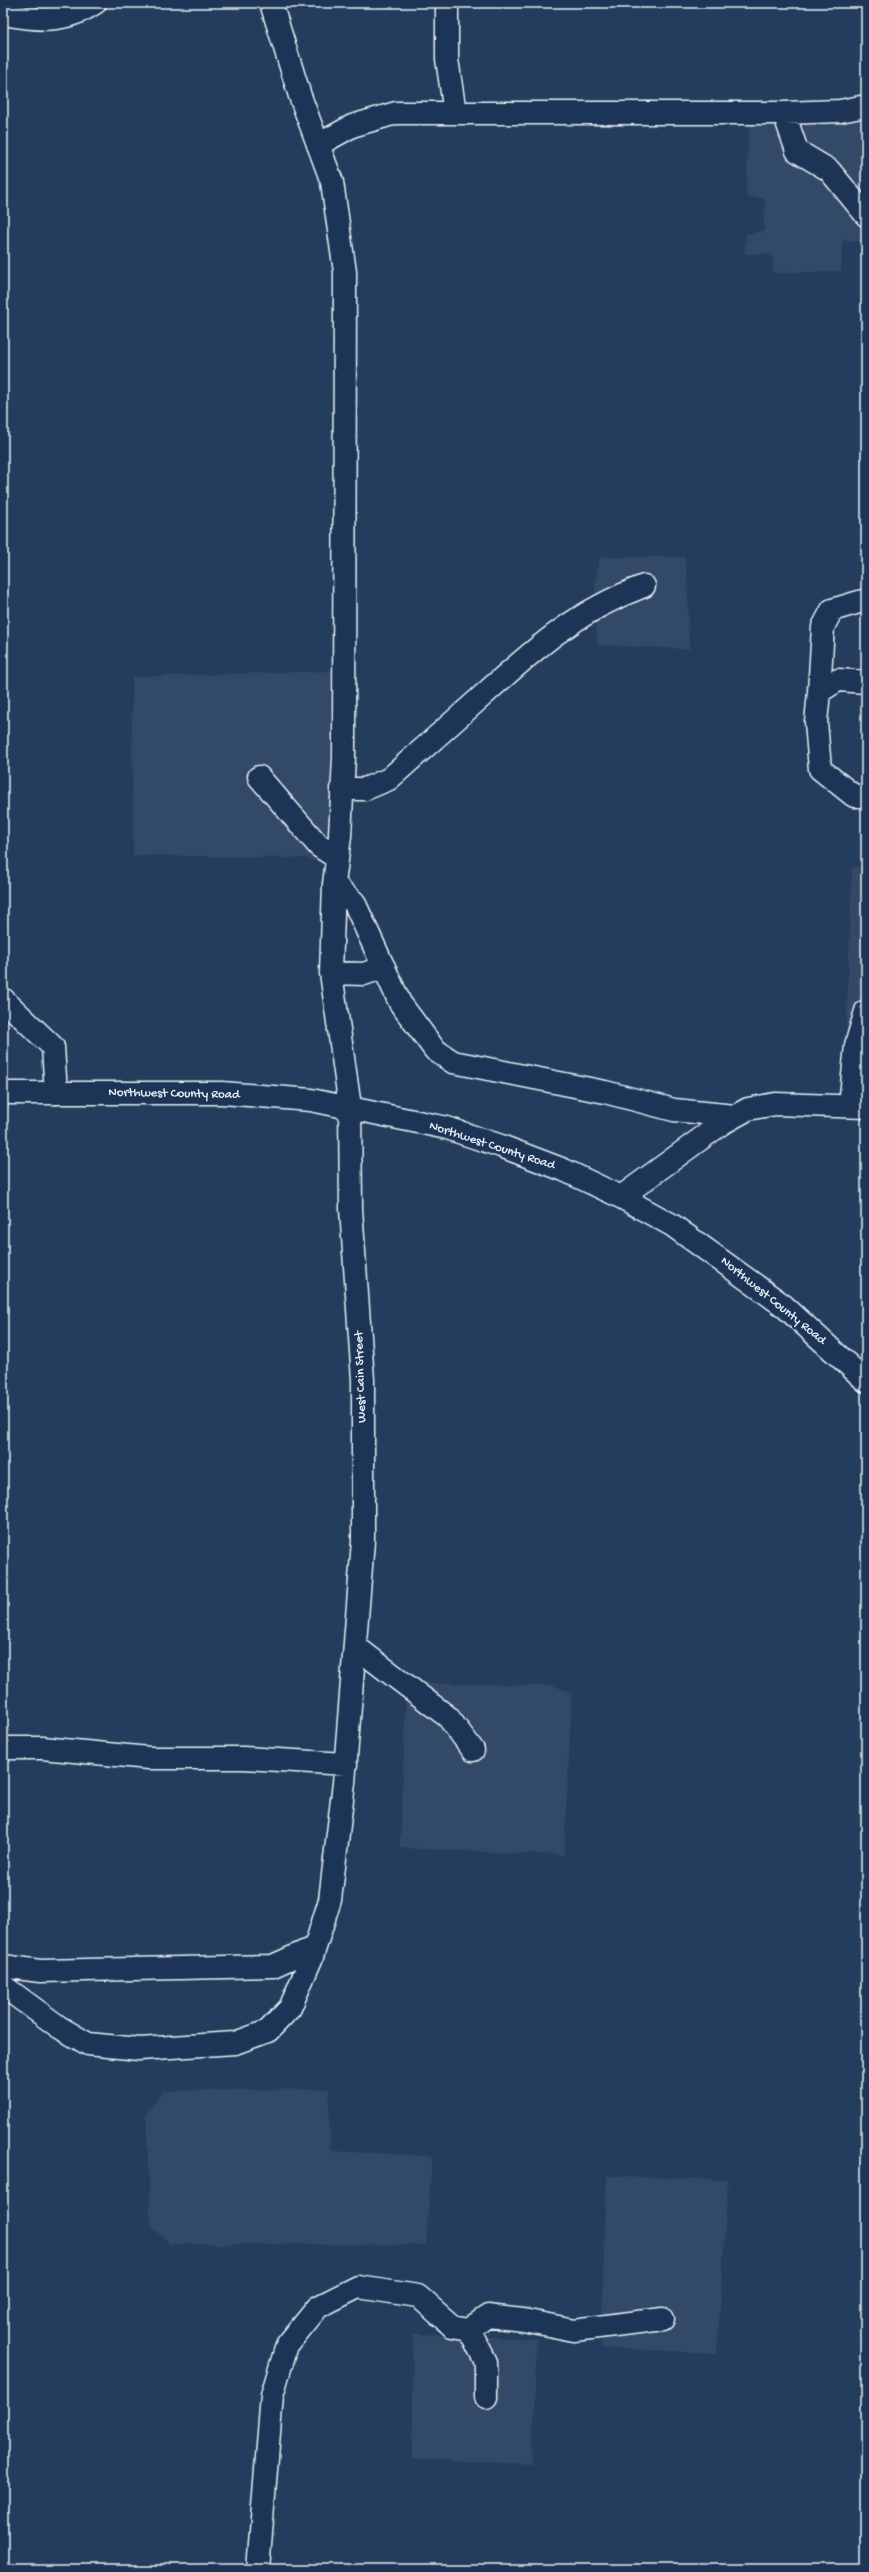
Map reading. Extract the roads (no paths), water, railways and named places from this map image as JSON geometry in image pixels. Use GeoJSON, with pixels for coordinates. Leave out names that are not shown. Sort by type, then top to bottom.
{"type":"FeatureCollection","features":[{"type":"Feature","properties":{"kind":"main road"},"geometry":{"type":"LineString","coordinates":[[3,14],[36,20],[51,20],[74,14],[95,3]]}},
{"type":"Feature","properties":{"kind":"main road","name":"West Cain Street"},"geometry":{"type":"LineString","coordinates":[[3,1986],[59,2027],[88,2044],[139,2049],[235,2043],[268,2031],[290,2008],[315,1947],[330,1900],[346,1764],[356,1646],[362,1541],[363,1380],[351,1209],[350,1107],[331,973],[334,884],[340,836],[344,757],[345,272],[332,182],[318,145],[271,3]]}},
{"type":"Feature","properties":{"kind":"main road"},"geometry":{"type":"LineString","coordinates":[[447,3],[447,59],[455,113]]}},
{"type":"Feature","properties":{"kind":"main road"},"geometry":{"type":"LineString","coordinates":[[318,145],[352,126],[396,113],[784,113],[840,111],[866,106]]}},
{"type":"Feature","properties":{"kind":"main road"},"geometry":{"type":"LineString","coordinates":[[784,113],[796,152],[829,170],[866,215]]}},
{"type":"Feature","properties":{"kind":"main road"},"geometry":{"type":"LineString","coordinates":[[342,789],[365,789],[389,779],[535,649],[578,617],[611,598],[644,586]]}},
{"type":"Feature","properties":{"kind":"main road"},"geometry":{"type":"LineString","coordinates":[[866,600],[832,610],[823,627],[816,722],[820,769],[854,796],[866,796]]}},
{"type":"Feature","properties":{"kind":"main road"},"geometry":{"type":"LineString","coordinates":[[819,692],[838,680],[866,682]]}},
{"type":"Feature","properties":{"kind":"main road"},"geometry":{"type":"LineString","coordinates":[[259,777],[319,846],[337,858]]}},
{"type":"Feature","properties":{"kind":"main road"},"geometry":{"type":"LineString","coordinates":[[334,884],[354,902],[400,1003],[435,1050],[453,1062],[605,1092],[674,1110],[734,1116]]}},
{"type":"Feature","properties":{"kind":"main road"},"geometry":{"type":"LineString","coordinates":[[331,973],[364,974],[384,967]]}},
{"type":"Feature","properties":{"kind":"main road"},"geometry":{"type":"LineString","coordinates":[[3,999],[53,1047],[56,1093]]}},
{"type":"Feature","properties":{"kind":"main road"},"geometry":{"type":"LineString","coordinates":[[621,1197],[734,1116],[748,1109],[775,1104],[858,1107],[856,1045],[866,1011]]}},
{"type":"Feature","properties":{"kind":"main road","name":"Northwest County Road"},"geometry":{"type":"LineString","coordinates":[[3,1093],[222,1093],[311,1100],[447,1128],[501,1146],[564,1170],[621,1197],[672,1225],[753,1283],[827,1343],[866,1381]]}},
{"type":"Feature","properties":{"kind":"main road"},"geometry":{"type":"LineString","coordinates":[[356,1646],[448,1717],[473,1750]]}},
{"type":"Feature","properties":{"kind":"main road"},"geometry":{"type":"LineString","coordinates":[[3,1748],[42,1748],[149,1758],[243,1758],[346,1764]]}},
{"type":"Feature","properties":{"kind":"main road"},"geometry":{"type":"LineString","coordinates":[[3,1966],[40,1971],[273,1966],[315,1947]]}},
{"type":"Feature","properties":{"kind":"main road"},"geometry":{"type":"LineString","coordinates":[[258,2569],[272,2395],[287,2345],[318,2307],[358,2287],[418,2296],[452,2326],[469,2329],[488,2316],[523,2320],[574,2330],[663,2319]]}},
{"type":"Feature","properties":{"kind":"main road"},"geometry":{"type":"LineString","coordinates":[[469,2329],[486,2362],[486,2397]]}}]}
